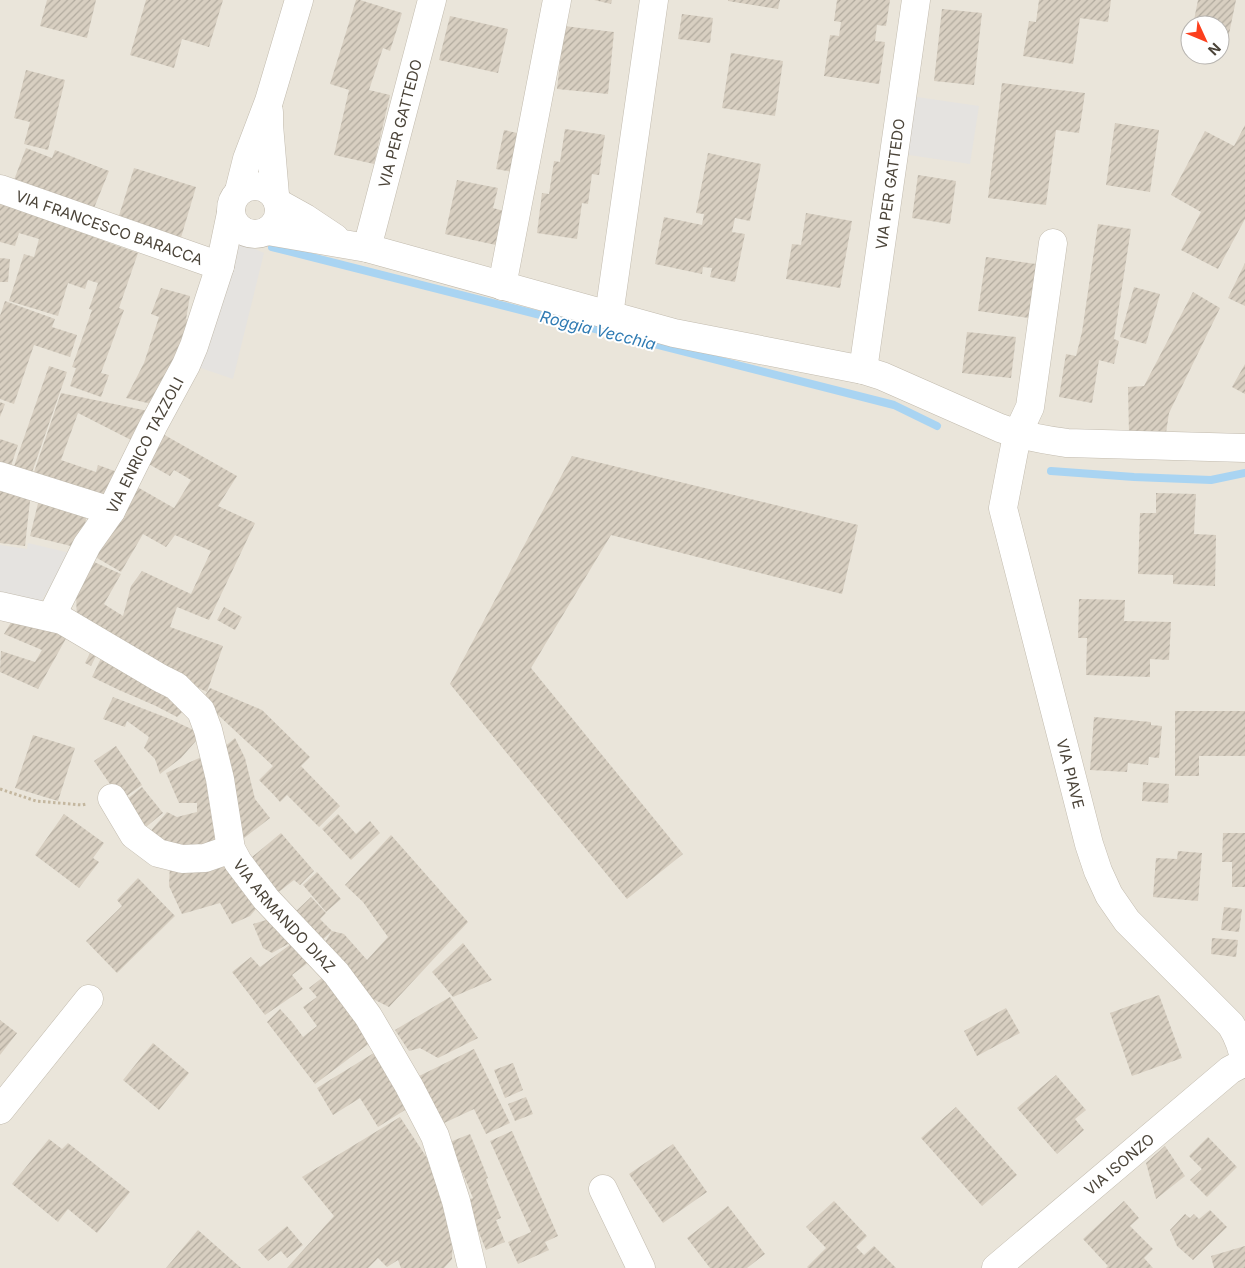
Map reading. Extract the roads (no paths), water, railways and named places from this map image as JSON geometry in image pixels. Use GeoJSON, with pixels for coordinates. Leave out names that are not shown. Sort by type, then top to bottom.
{"type":"FeatureCollection","features":[{"type":"Feature","properties":{"kind":"street"},"geometry":{"type":"LineString","coordinates":[[220,266],[274,226],[278,218],[280,211],[269,125],[269,101],[299,0]]}},
{"type":"Feature","properties":{"kind":"street","name":"VIA PER GATTEDO"},"geometry":{"type":"LineString","coordinates":[[355,245],[432,0]]}},
{"type":"Feature","properties":{"kind":"street"},"geometry":{"type":"LineString","coordinates":[[502,286],[557,0]]}},
{"type":"Feature","properties":{"kind":"street"},"geometry":{"type":"LineString","coordinates":[[609,315],[654,0]]}},
{"type":"Feature","properties":{"kind":"street","name":"VIA PER GATTEDO"},"geometry":{"type":"LineString","coordinates":[[863,370],[916,0]]}},
{"type":"Feature","properties":{"kind":"street","name":"VIA ENRICO TAZZOLI"},"geometry":{"type":"LineString","coordinates":[[51,617],[87,545],[110,511],[186,365],[220,266],[246,159],[269,101]]}},
{"type":"Feature","properties":{"kind":"street"},"geometry":{"type":"LineString","coordinates":[[355,245],[305,218],[262,186],[246,187],[235,202],[233,221],[244,232],[252,234],[264,232],[355,245],[674,333],[863,370],[882,376],[1017,435],[1067,443],[1245,448]]}},
{"type":"Feature","properties":{"kind":"street","name":"VIA FRANCESCO BARACCA"},"geometry":{"type":"LineString","coordinates":[[0,190],[220,266]]}},
{"type":"Feature","properties":{"kind":"street"},"geometry":{"type":"LineString","coordinates":[[1017,435],[1030,407],[1053,243]]}},
{"type":"Feature","properties":{"kind":"street","name":"VIA PIAVE"},"geometry":{"type":"LineString","coordinates":[[1017,435],[1003,508],[1089,844],[1098,871],[1109,895],[1127,921],[1231,1025],[1238,1036],[1245,1063]]}},
{"type":"Feature","properties":{"kind":"street"},"geometry":{"type":"LineString","coordinates":[[0,476],[110,511]]}},
{"type":"Feature","properties":{"kind":"street","name":"VIA ARMANDO DIAZ"},"geometry":{"type":"LineString","coordinates":[[0,606],[62,620],[176,686],[202,711],[220,779],[232,849],[238,862],[266,899],[336,973],[368,1016],[405,1078],[435,1136],[456,1201],[472,1268]]}},
{"type":"Feature","properties":{"kind":"street"},"geometry":{"type":"LineString","coordinates":[[112,798],[134,835],[158,853],[182,859],[206,858],[232,849]]}},
{"type":"Feature","properties":{"kind":"street"},"geometry":{"type":"LineString","coordinates":[[0,1110],[89,999]]}},
{"type":"Feature","properties":{"kind":"street","name":"VIA ISONZO"},"geometry":{"type":"LineString","coordinates":[[996,1268],[1230,1070],[1245,1063]]}},
{"type":"Feature","properties":{"kind":"street"},"geometry":{"type":"LineString","coordinates":[[603,1188],[641,1268]]}},
{"type":"Feature","properties":{"kind":"waterway","name":"Roggia Vecchia"},"geometry":{"type":"LineString","coordinates":[[272,247],[894,405],[937,426]]}},
{"type":"Feature","properties":{"kind":"waterway"},"geometry":{"type":"LineString","coordinates":[[1051,471],[1211,480],[1245,473]]}}]}
